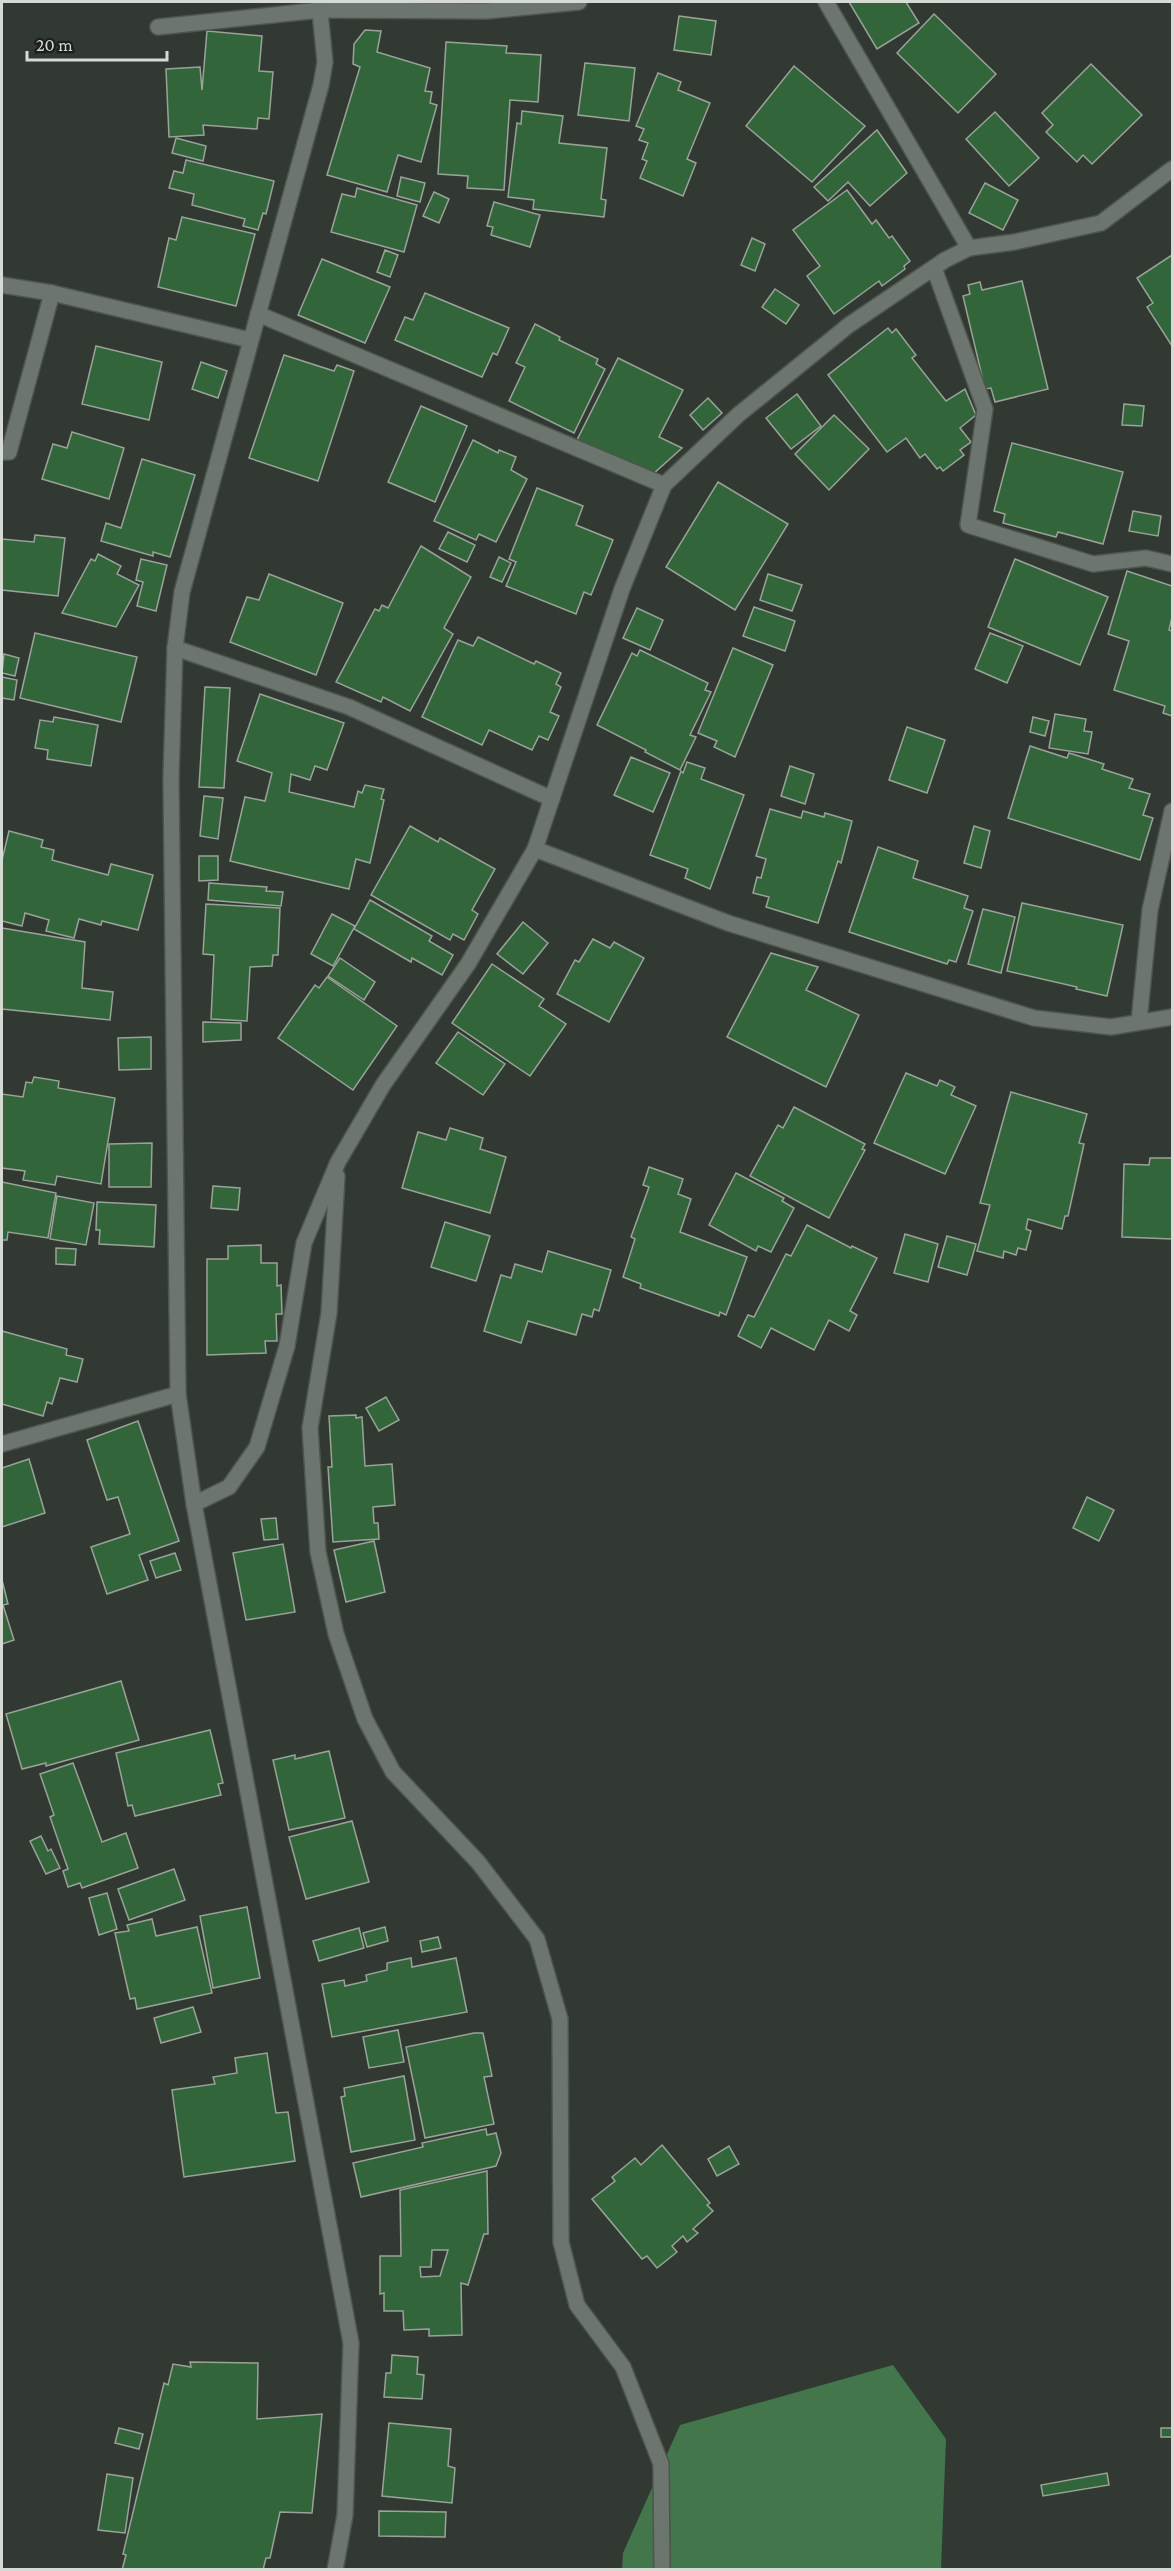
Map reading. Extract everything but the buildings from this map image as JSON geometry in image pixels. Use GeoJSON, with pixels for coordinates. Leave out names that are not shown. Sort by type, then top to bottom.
{"type":"FeatureCollection","features":[{"type":"Feature","properties":{"kind":"street"},"geometry":{"type":"LineString","coordinates":[[158,27],[320,6],[486,11],[579,2]]}},
{"type":"Feature","properties":{"kind":"street"},"geometry":{"type":"LineString","coordinates":[[826,2],[969,248]]}},
{"type":"Feature","properties":{"kind":"street"},"geometry":{"type":"LineString","coordinates":[[320,6],[325,63],[321,85],[182,591],[175,648],[171,778],[178,1394],[194,1504],[351,2343],[345,2515],[335,2570]]}},
{"type":"Feature","properties":{"kind":"street"},"geometry":{"type":"LineString","coordinates":[[194,1504],[229,1487],[257,1447],[287,1346],[304,1243],[338,1162],[383,1085],[468,964],[535,849],[622,589],[664,484],[738,415],[849,325],[934,268],[969,248],[1015,242],[1101,223],[1173,169]]}},
{"type":"Feature","properties":{"kind":"street"},"geometry":{"type":"LineString","coordinates":[[934,268],[985,409],[968,525],[1093,564],[1146,558],[1173,564]]}},
{"type":"Feature","properties":{"kind":"street"},"geometry":{"type":"LineString","coordinates":[[2,285],[52,293],[250,340]]}},
{"type":"Feature","properties":{"kind":"street"},"geometry":{"type":"LineString","coordinates":[[2,453],[9,452],[52,293]]}},
{"type":"Feature","properties":{"kind":"street"},"geometry":{"type":"LineString","coordinates":[[258,314],[664,484]]}},
{"type":"Feature","properties":{"kind":"street"},"geometry":{"type":"LineString","coordinates":[[175,648],[349,707],[552,798]]}},
{"type":"Feature","properties":{"kind":"street"},"geometry":{"type":"LineString","coordinates":[[1139,1022],[1150,910],[1173,811]]}},
{"type":"Feature","properties":{"kind":"street"},"geometry":{"type":"LineString","coordinates":[[535,849],[728,923],[1034,1018],[1111,1027],[1173,1017]]}},
{"type":"Feature","properties":{"kind":"street"},"geometry":{"type":"LineString","coordinates":[[338,1162],[328,1313],[310,1428],[318,1552],[336,1635],[365,1719],[393,1772],[478,1862],[537,1939],[560,2019],[561,2242],[577,2305],[623,2367],[662,2464],[662,2570]]}},
{"type":"Feature","properties":{"kind":"street"},"geometry":{"type":"LineString","coordinates":[[2,1444],[178,1394]]}},
{"type":"Feature","properties":{"kind":"green space"},"geometry":{"type":"Polygon","coordinates":[[[893,2365],[946,2439],[941,2569],[622,2570],[623,2553],[680,2425],[893,2365]]]}}]}
